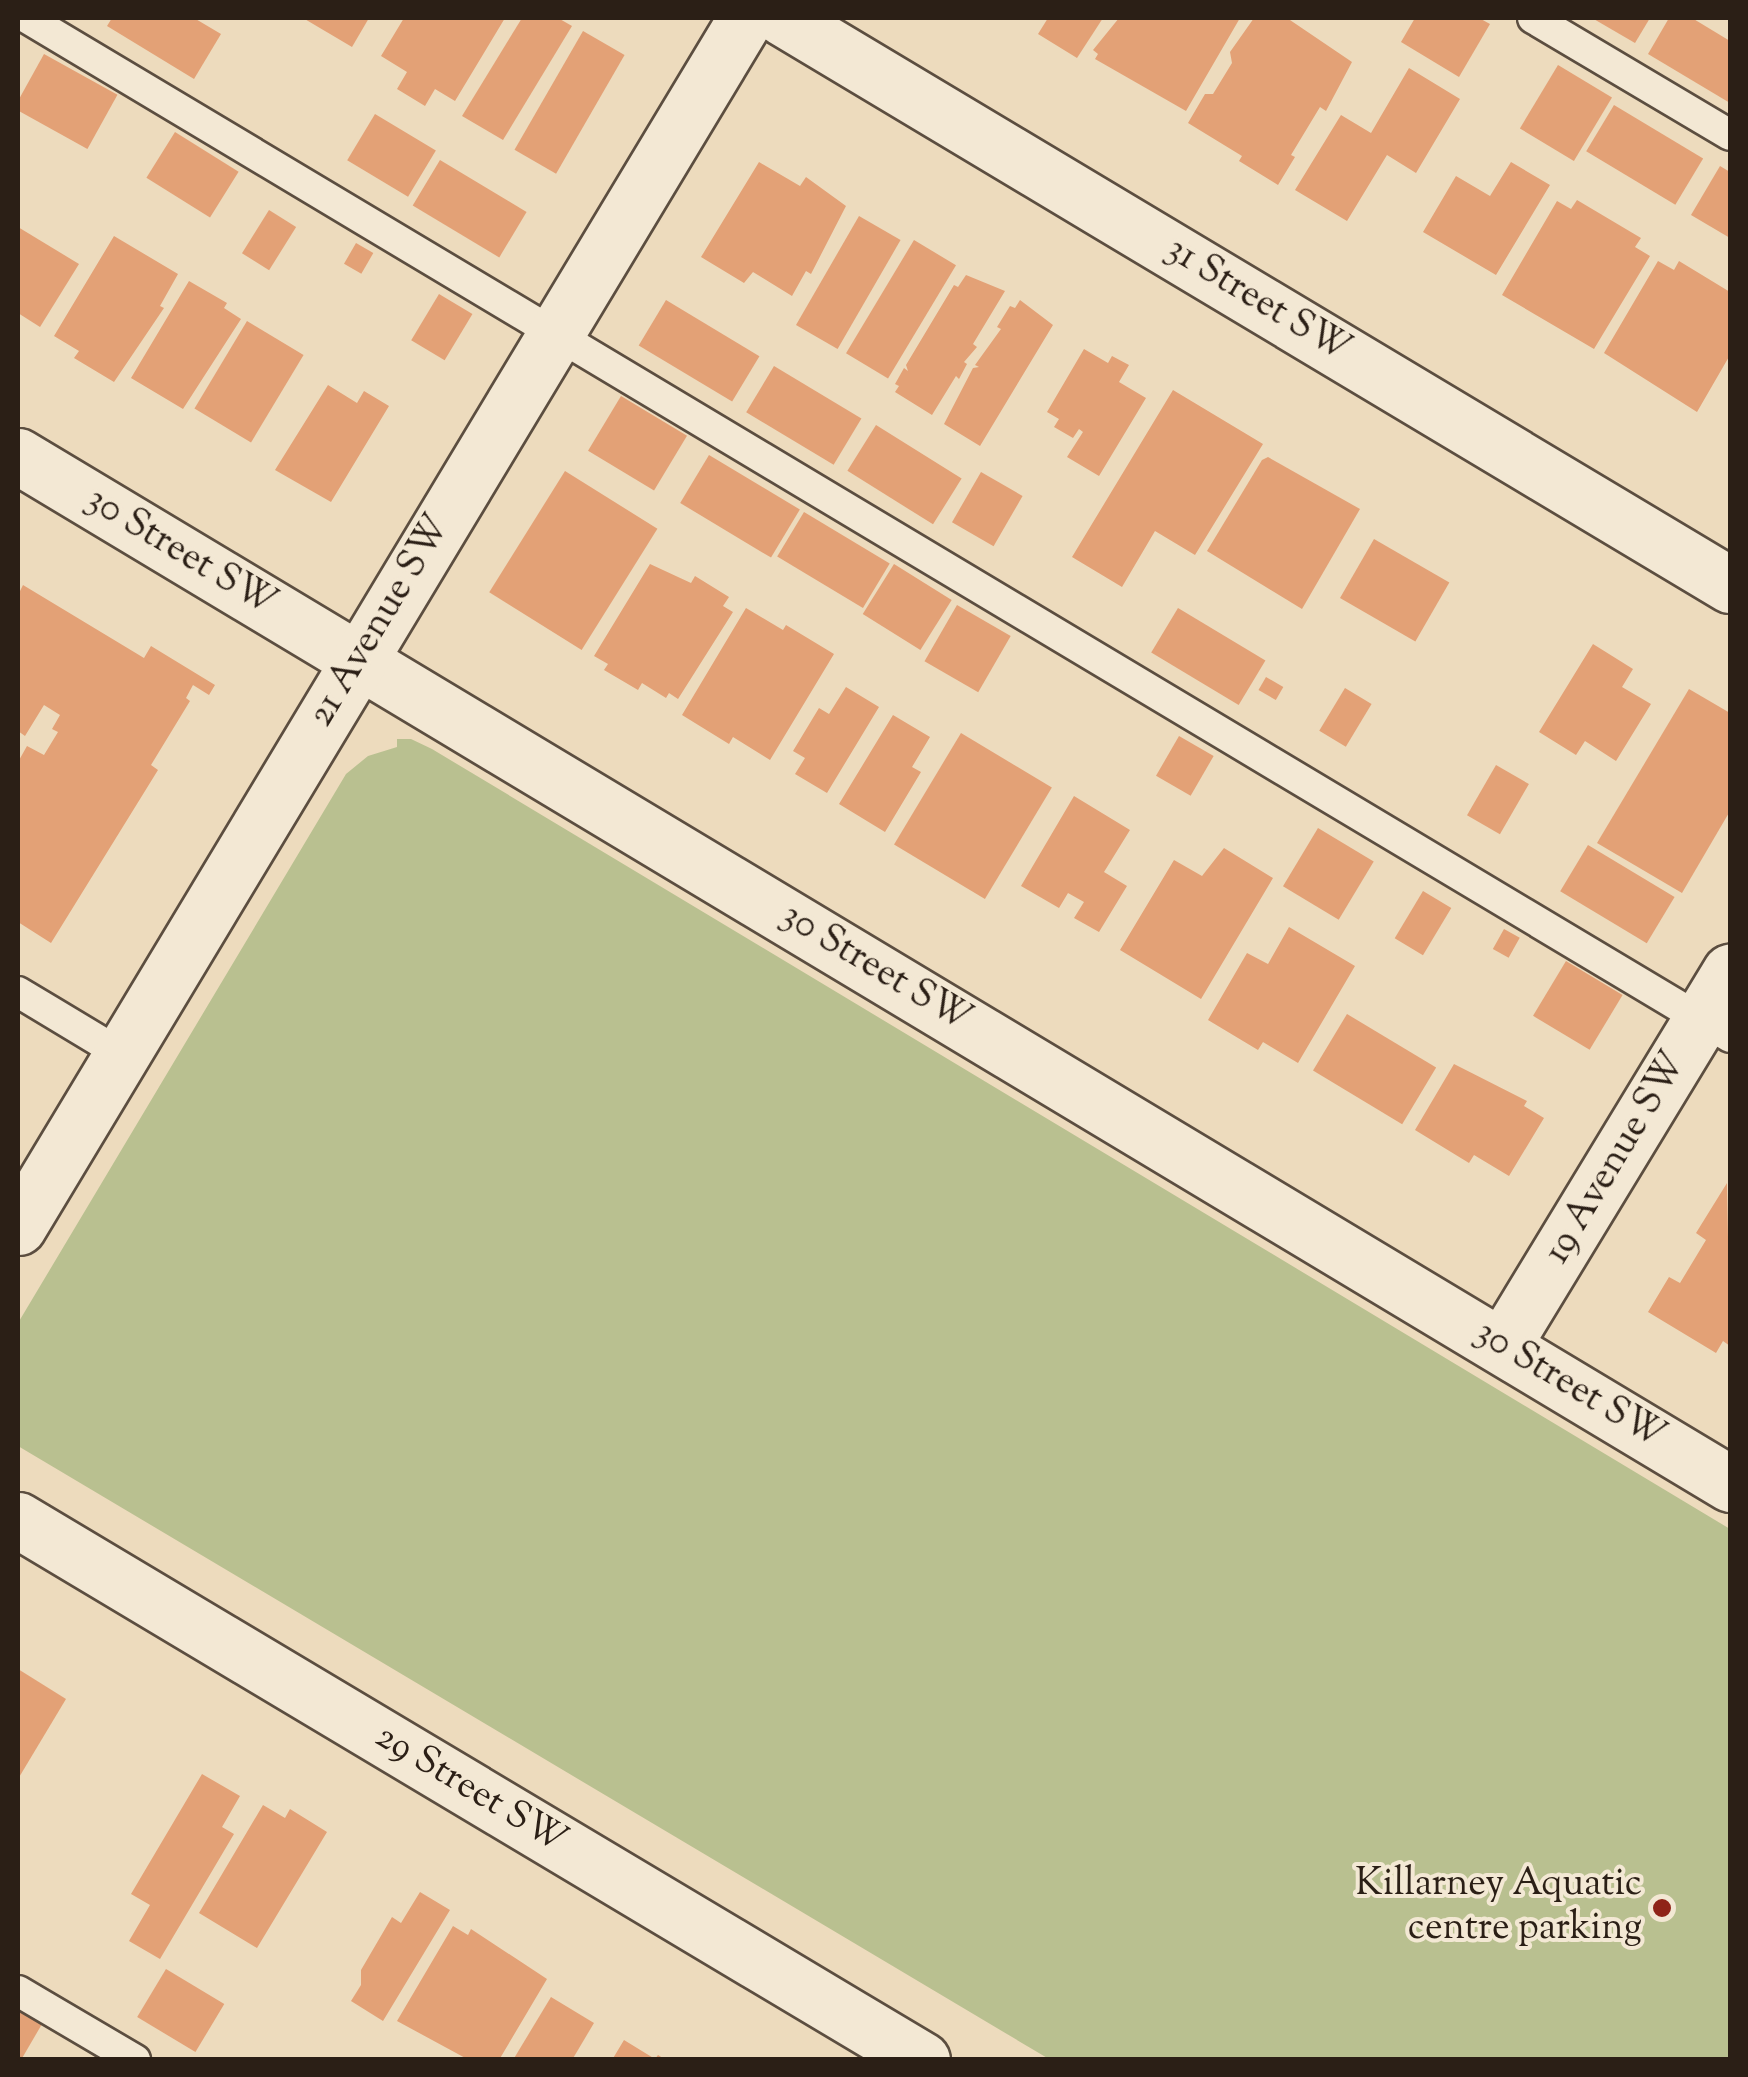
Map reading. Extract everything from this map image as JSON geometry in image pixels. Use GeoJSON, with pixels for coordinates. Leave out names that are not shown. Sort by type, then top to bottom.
{"type":"FeatureCollection","features":[{"type":"Feature","properties":{"kind":"street","name":"21 Avenue SW"},"geometry":{"type":"LineString","coordinates":[[18,1227],[746,18]]}},
{"type":"Feature","properties":{"kind":"street","name":"31 Street SW"},"geometry":{"type":"LineString","coordinates":[[783,18],[1730,585]]}},
{"type":"Feature","properties":{"kind":"street","name":"30 Street SW"},"geometry":{"type":"LineString","coordinates":[[18,456],[1730,1484]]}},
{"type":"Feature","properties":{"kind":"street","name":"19 Avenue SW"},"geometry":{"type":"LineString","coordinates":[[1503,1345],[1716,1028],[1730,972]]}},
{"type":"Feature","properties":{"kind":"street","name":"29 Street SW"},"geometry":{"type":"LineString","coordinates":[[18,1520],[922,2060]]}},
{"type":"Feature","properties":{"kind":"lane"},"geometry":{"type":"LineString","coordinates":[[27,18],[1716,1028]]}},
{"type":"Feature","properties":{"kind":"lane"},"geometry":{"type":"LineString","coordinates":[[1533,18],[1730,135]]}},
{"type":"Feature","properties":{"kind":"lane"},"geometry":{"type":"LineString","coordinates":[[18,992],[121,1054]]}},
{"type":"Feature","properties":{"kind":"lane"},"geometry":{"type":"LineString","coordinates":[[18,1990],[135,2060]]}},
{"type":"Feature","properties":{"kind":"green space"},"geometry":{"type":"Polygon","coordinates":[[[397,739],[411,739],[432,749],[1730,1529],[1730,2059],[1049,2059],[18,1446],[18,1323],[346,774],[368,756],[397,747],[397,739]]]}},
{"type":"Feature","properties":{"kind":"building"},"geometry":{"type":"Polygon","coordinates":[[[112,18],[194,18],[221,34],[194,79],[107,26],[112,18]]]}},
{"type":"Feature","properties":{"kind":"building"},"geometry":{"type":"Polygon","coordinates":[[[303,18],[369,18],[352,47],[303,18]]]}},
{"type":"Feature","properties":{"kind":"building"},"geometry":{"type":"Polygon","coordinates":[[[404,18],[505,18],[455,101],[435,89],[425,106],[397,89],[407,72],[381,56],[404,18]]]}},
{"type":"Feature","properties":{"kind":"building"},"geometry":{"type":"Polygon","coordinates":[[[522,18],[558,18],[572,26],[503,140],[462,116],[522,18]]]}},
{"type":"Feature","properties":{"kind":"building"},"geometry":{"type":"Polygon","coordinates":[[[1048,18],[1103,18],[1077,58],[1038,34],[1048,18]]]}},
{"type":"Feature","properties":{"kind":"building"},"geometry":{"type":"Polygon","coordinates":[[[1119,18],[1240,18],[1186,111],[1095,59],[1098,54],[1093,50],[1119,18]]]}},
{"type":"Feature","properties":{"kind":"building"},"geometry":{"type":"Polygon","coordinates":[[[1254,18],[1287,18],[1352,62],[1326,111],[1320,107],[1291,155],[1295,157],[1278,185],[1239,161],[1242,156],[1188,123],[1205,94],[1213,94],[1232,63],[1230,52],[1254,18]]]}},
{"type":"Feature","properties":{"kind":"building"},"geometry":{"type":"Polygon","coordinates":[[[1415,18],[1479,18],[1490,24],[1459,77],[1401,42],[1415,18]]]}},
{"type":"Feature","properties":{"kind":"building"},"geometry":{"type":"Polygon","coordinates":[[[1592,18],[1650,18],[1635,43],[1592,18]]]}},
{"type":"Feature","properties":{"kind":"building"},"geometry":{"type":"Polygon","coordinates":[[[1669,18],[1692,18],[1730,41],[1730,103],[1648,54],[1669,18]]]}},
{"type":"Feature","properties":{"kind":"building"},"geometry":{"type":"Polygon","coordinates":[[[583,31],[625,55],[556,174],[514,150],[583,31]]]}},
{"type":"Feature","properties":{"kind":"building"},"geometry":{"type":"Polygon","coordinates":[[[44,54],[117,95],[87,149],[18,110],[18,101],[44,54]]]}},
{"type":"Feature","properties":{"kind":"building"},"geometry":{"type":"Polygon","coordinates":[[[1558,65],[1612,97],[1574,161],[1520,128],[1558,65]]]}},
{"type":"Feature","properties":{"kind":"building"},"geometry":{"type":"Polygon","coordinates":[[[1409,68],[1460,99],[1416,173],[1387,155],[1347,221],[1295,190],[1341,115],[1371,133],[1409,68]]]}},
{"type":"Feature","properties":{"kind":"building"},"geometry":{"type":"Polygon","coordinates":[[[1614,105],[1703,159],[1675,205],[1586,151],[1614,105]]]}},
{"type":"Feature","properties":{"kind":"building"},"geometry":{"type":"Polygon","coordinates":[[[375,114],[436,151],[408,197],[347,160],[375,114]]]}},
{"type":"Feature","properties":{"kind":"building"},"geometry":{"type":"Polygon","coordinates":[[[175,132],[239,172],[210,218],[146,178],[175,132]]]}},
{"type":"Feature","properties":{"kind":"building"},"geometry":{"type":"Polygon","coordinates":[[[440,160],[527,212],[499,257],[413,205],[440,160]]]}},
{"type":"Feature","properties":{"kind":"building"},"geometry":{"type":"Polygon","coordinates":[[[759,162],[800,186],[806,177],[846,206],[811,274],[806,271],[792,296],[753,272],[744,283],[701,257],[759,162]]]}},
{"type":"Feature","properties":{"kind":"building"},"geometry":{"type":"Polygon","coordinates":[[[1511,162],[1550,185],[1496,275],[1423,232],[1456,176],[1490,196],[1511,162]]]}},
{"type":"Feature","properties":{"kind":"building"},"geometry":{"type":"Polygon","coordinates":[[[1720,166],[1730,172],[1730,238],[1691,215],[1720,166]]]}},
{"type":"Feature","properties":{"kind":"building"},"geometry":{"type":"Polygon","coordinates":[[[1577,200],[1641,238],[1635,247],[1650,256],[1594,349],[1502,295],[1557,201],[1571,209],[1577,200]]]}},
{"type":"Feature","properties":{"kind":"building"},"geometry":{"type":"Polygon","coordinates":[[[269,210],[296,227],[269,270],[242,253],[269,210]]]}},
{"type":"Feature","properties":{"kind":"building"},"geometry":{"type":"Polygon","coordinates":[[[859,216],[901,240],[838,349],[796,325],[859,216]]]}},
{"type":"Feature","properties":{"kind":"building"},"geometry":{"type":"Polygon","coordinates":[[[18,227],[79,264],[40,327],[18,313],[18,227]]]}},
{"type":"Feature","properties":{"kind":"building"},"geometry":{"type":"Polygon","coordinates":[[[114,236],[178,274],[160,306],[164,308],[114,382],[74,358],[79,351],[54,336],[114,236]]]}},
{"type":"Feature","properties":{"kind":"building"},"geometry":{"type":"Polygon","coordinates":[[[914,240],[956,265],[888,378],[846,353],[914,240]]]}},
{"type":"Feature","properties":{"kind":"building"},"geometry":{"type":"Polygon","coordinates":[[[356,243],[373,253],[361,274],[344,264],[356,243]]]}},
{"type":"Feature","properties":{"kind":"building"},"geometry":{"type":"Polygon","coordinates":[[[1658,261],[1674,270],[1679,261],[1730,292],[1730,355],[1697,412],[1604,353],[1658,261]]]}},
{"type":"Feature","properties":{"kind":"building"},"geometry":{"type":"Polygon","coordinates":[[[966,275],[1005,291],[973,344],[977,347],[964,362],[967,364],[959,379],[956,376],[932,415],[895,392],[899,386],[895,384],[904,368],[908,371],[906,365],[954,285],[958,287],[966,275]]]}},
{"type":"Feature","properties":{"kind":"building"},"geometry":{"type":"Polygon","coordinates":[[[189,281],[227,303],[224,308],[241,319],[183,409],[131,378],[189,281]]]}},
{"type":"Feature","properties":{"kind":"building"},"geometry":{"type":"Polygon","coordinates":[[[439,294],[472,314],[445,360],[411,340],[439,294]]]}},
{"type":"Feature","properties":{"kind":"building"},"geometry":{"type":"Polygon","coordinates":[[[666,300],[759,356],[732,402],[639,345],[666,300]]]}},
{"type":"Feature","properties":{"kind":"building"},"geometry":{"type":"Polygon","coordinates":[[[1020,300],[1053,325],[980,446],[944,424],[973,368],[979,367],[975,365],[1001,329],[997,327],[1010,306],[1015,308],[1020,300]]]}},
{"type":"Feature","properties":{"kind":"building"},"geometry":{"type":"Polygon","coordinates":[[[247,321],[304,355],[251,442],[194,408],[247,321]]]}},
{"type":"Feature","properties":{"kind":"building"},"geometry":{"type":"Polygon","coordinates":[[[1084,349],[1108,363],[1112,356],[1129,365],[1119,382],[1146,398],[1099,476],[1067,457],[1083,432],[1079,429],[1073,438],[1054,427],[1059,419],[1047,412],[1084,349]]]}},
{"type":"Feature","properties":{"kind":"building"},"geometry":{"type":"Polygon","coordinates":[[[774,366],[861,419],[834,465],[746,412],[774,366]]]}},
{"type":"Feature","properties":{"kind":"building"},"geometry":{"type":"Polygon","coordinates":[[[328,385],[357,403],[364,391],[389,406],[331,502],[275,470],[328,385]]]}},
{"type":"Feature","properties":{"kind":"building"},"geometry":{"type":"Polygon","coordinates":[[[1173,390],[1263,444],[1195,555],[1155,531],[1122,587],[1072,557],[1173,390]]]}},
{"type":"Feature","properties":{"kind":"building"},"geometry":{"type":"Polygon","coordinates":[[[621,396],[687,436],[654,491],[588,451],[621,396]]]}},
{"type":"Feature","properties":{"kind":"building"},"geometry":{"type":"Polygon","coordinates":[[[876,425],[962,479],[933,524],[847,471],[876,425]]]}},
{"type":"Feature","properties":{"kind":"building"},"geometry":{"type":"Polygon","coordinates":[[[709,455],[800,510],[771,558],[680,503],[709,455]]]}},
{"type":"Feature","properties":{"kind":"building"},"geometry":{"type":"Polygon","coordinates":[[[1268,457],[1360,509],[1302,609],[1207,551],[1262,460],[1268,457]]]}},
{"type":"Feature","properties":{"kind":"building"},"geometry":{"type":"Polygon","coordinates":[[[565,471],[657,529],[582,650],[489,592],[565,471]]]}},
{"type":"Feature","properties":{"kind":"building"},"geometry":{"type":"Polygon","coordinates":[[[981,472],[1023,496],[994,546],[952,522],[981,472]]]}},
{"type":"Feature","properties":{"kind":"building"},"geometry":{"type":"Polygon","coordinates":[[[804,512],[890,564],[863,608],[777,557],[804,512]]]}},
{"type":"Feature","properties":{"kind":"building"},"geometry":{"type":"Polygon","coordinates":[[[1374,539],[1449,582],[1415,641],[1340,598],[1374,539]]]}},
{"type":"Feature","properties":{"kind":"building"},"geometry":{"type":"Polygon","coordinates":[[[650,564],[691,583],[695,576],[729,597],[723,606],[733,612],[678,699],[669,693],[666,698],[642,683],[638,690],[604,670],[608,664],[594,656],[650,564]]]}},
{"type":"Feature","properties":{"kind":"building"},"geometry":{"type":"Polygon","coordinates":[[[894,564],[952,600],[920,650],[863,614],[894,564]]]}},
{"type":"Feature","properties":{"kind":"building"},"geometry":{"type":"Polygon","coordinates":[[[23,585],[144,658],[151,646],[215,685],[209,695],[193,685],[186,698],[190,701],[151,765],[158,770],[51,943],[18,922],[18,762],[27,746],[44,755],[58,732],[52,729],[60,715],[44,705],[25,736],[18,731],[18,595],[23,585]]]}},
{"type":"Feature","properties":{"kind":"building"},"geometry":{"type":"Polygon","coordinates":[[[957,605],[1011,636],[978,692],[924,661],[957,605]]]}},
{"type":"Feature","properties":{"kind":"building"},"geometry":{"type":"Polygon","coordinates":[[[746,608],[783,630],[786,625],[834,654],[770,760],[733,737],[729,744],[682,715],[746,608]]]}},
{"type":"Feature","properties":{"kind":"building"},"geometry":{"type":"Polygon","coordinates":[[[1178,608],[1265,661],[1239,705],[1151,653],[1178,608]]]}},
{"type":"Feature","properties":{"kind":"building"},"geometry":{"type":"Polygon","coordinates":[[[1593,644],[1633,669],[1622,687],[1651,704],[1616,761],[1585,741],[1576,755],[1539,732],[1593,644]]]}},
{"type":"Feature","properties":{"kind":"building"},"geometry":{"type":"Polygon","coordinates":[[[1266,677],[1283,687],[1276,700],[1258,690],[1266,677]]]}},
{"type":"Feature","properties":{"kind":"building"},"geometry":{"type":"Polygon","coordinates":[[[846,687],[879,707],[827,793],[795,774],[805,758],[793,751],[819,708],[829,714],[846,687]]]}},
{"type":"Feature","properties":{"kind":"building"},"geometry":{"type":"Polygon","coordinates":[[[1345,688],[1372,704],[1346,747],[1319,731],[1345,688]]]}},
{"type":"Feature","properties":{"kind":"building"},"geometry":{"type":"Polygon","coordinates":[[[1689,689],[1730,713],[1730,811],[1682,893],[1597,843],[1689,689]]]}},
{"type":"Feature","properties":{"kind":"building"},"geometry":{"type":"Polygon","coordinates":[[[893,715],[930,737],[912,767],[921,772],[885,832],[839,804],[893,715]]]}},
{"type":"Feature","properties":{"kind":"building"},"geometry":{"type":"Polygon","coordinates":[[[961,733],[1052,788],[985,899],[894,844],[961,733]]]}},
{"type":"Feature","properties":{"kind":"building"},"geometry":{"type":"Polygon","coordinates":[[[1179,736],[1214,756],[1191,796],[1156,776],[1179,736]]]}},
{"type":"Feature","properties":{"kind":"building"},"geometry":{"type":"Polygon","coordinates":[[[1496,765],[1529,784],[1500,834],[1467,815],[1496,765]]]}},
{"type":"Feature","properties":{"kind":"building"},"geometry":{"type":"Polygon","coordinates":[[[1074,796],[1130,830],[1104,872],[1127,886],[1099,932],[1074,918],[1084,902],[1068,893],[1059,908],[1021,886],[1074,796]]]}},
{"type":"Feature","properties":{"kind":"building"},"geometry":{"type":"Polygon","coordinates":[[[1318,828],[1374,861],[1339,920],[1283,886],[1318,828]]]}},
{"type":"Feature","properties":{"kind":"building"},"geometry":{"type":"Polygon","coordinates":[[[1588,845],[1675,897],[1647,943],[1560,891],[1588,845]]]}},
{"type":"Feature","properties":{"kind":"building"},"geometry":{"type":"Polygon","coordinates":[[[1224,848],[1273,878],[1201,999],[1120,950],[1174,860],[1202,876],[1224,848]]]}},
{"type":"Feature","properties":{"kind":"building"},"geometry":{"type":"Polygon","coordinates":[[[1423,891],[1451,908],[1423,955],[1395,938],[1423,891]]]}},
{"type":"Feature","properties":{"kind":"building"},"geometry":{"type":"Polygon","coordinates":[[[1289,927],[1355,966],[1298,1063],[1263,1042],[1258,1050],[1208,1020],[1247,953],[1268,964],[1289,927]]]}},
{"type":"Feature","properties":{"kind":"building"},"geometry":{"type":"Polygon","coordinates":[[[1504,929],[1520,938],[1509,958],[1493,949],[1504,929]]]}},
{"type":"Feature","properties":{"kind":"building"},"geometry":{"type":"Polygon","coordinates":[[[1566,961],[1623,995],[1590,1050],[1533,1016],[1566,961]]]}},
{"type":"Feature","properties":{"kind":"building"},"geometry":{"type":"Polygon","coordinates":[[[1347,1014],[1436,1068],[1402,1124],[1313,1071],[1347,1014]]]}},
{"type":"Feature","properties":{"kind":"building"},"geometry":{"type":"Polygon","coordinates":[[[1454,1064],[1527,1101],[1524,1106],[1544,1118],[1509,1176],[1474,1155],[1469,1163],[1415,1130],[1454,1064]]]}},
{"type":"Feature","properties":{"kind":"building"},"geometry":{"type":"Polygon","coordinates":[[[1727,1183],[1730,1346],[1723,1341],[1716,1353],[1648,1312],[1669,1277],[1680,1283],[1706,1240],[1696,1233],[1727,1183]]]}},
{"type":"Feature","properties":{"kind":"building"},"geometry":{"type":"Polygon","coordinates":[[[18,1669],[66,1699],[18,1779],[18,1669]]]}},
{"type":"Feature","properties":{"kind":"building"},"geometry":{"type":"Polygon","coordinates":[[[202,1774],[240,1796],[222,1827],[234,1834],[160,1959],[129,1941],[150,1905],[131,1894],[202,1774]]]}},
{"type":"Feature","properties":{"kind":"building"},"geometry":{"type":"Polygon","coordinates":[[[263,1805],[285,1818],[290,1809],[327,1832],[257,1948],[199,1913],[263,1805]]]}},
{"type":"Feature","properties":{"kind":"building"},"geometry":{"type":"Polygon","coordinates":[[[420,1892],[450,1910],[383,2021],[351,2001],[361,1985],[361,1970],[392,1917],[401,1923],[420,1892]]]}},
{"type":"Feature","properties":{"kind":"building"},"geometry":{"type":"Polygon","coordinates":[[[453,1926],[468,1935],[471,1929],[547,1979],[499,2060],[469,2060],[397,2021],[453,1926]]]}},
{"type":"Feature","properties":{"kind":"building"},"geometry":{"type":"Polygon","coordinates":[[[166,1969],[224,2004],[195,2052],[137,2017],[166,1969]]]}},
{"type":"Feature","properties":{"kind":"building"},"geometry":{"type":"Polygon","coordinates":[[[551,1997],[594,2023],[572,2060],[513,2060],[551,1997]]]}},
{"type":"Feature","properties":{"kind":"building"},"geometry":{"type":"Polygon","coordinates":[[[18,2009],[42,2024],[21,2060],[18,2060],[18,2009]]]}},
{"type":"Feature","properties":{"kind":"building"},"geometry":{"type":"Polygon","coordinates":[[[624,2040],[655,2059],[658,2055],[666,2060],[612,2060],[624,2040]]]}},
{"type":"Feature","properties":{"kind":"place","name":"Killarney Aquatic centre parking"},"geometry":{"type":"Point","coordinates":[1662,1908]}}]}
